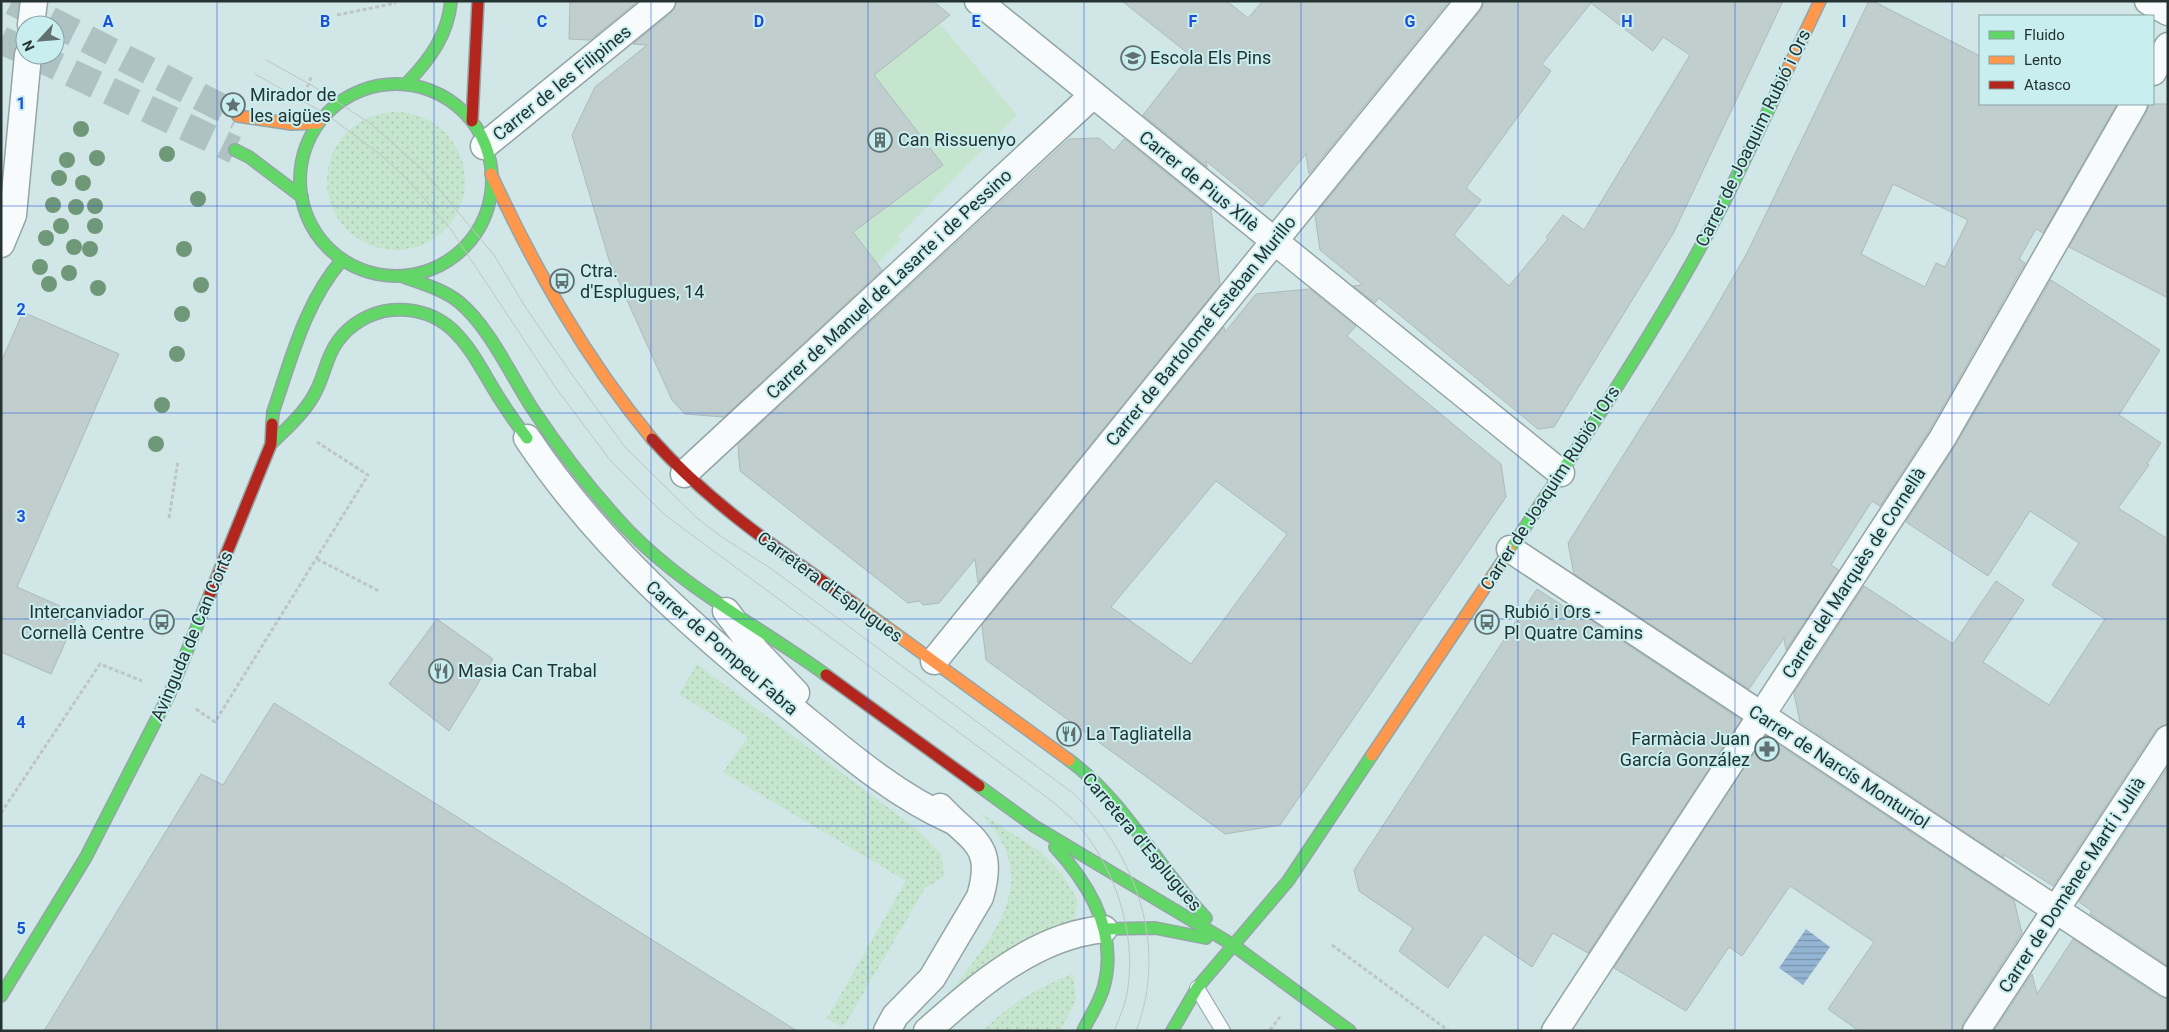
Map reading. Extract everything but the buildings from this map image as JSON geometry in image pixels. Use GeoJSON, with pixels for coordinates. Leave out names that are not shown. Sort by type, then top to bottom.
{"type":"FeatureCollection","features":[{"type":"Feature","properties":{"kind":"street"},"geometry":{"type":"LineString","coordinates":[[32,15],[34,1]]}},
{"type":"Feature","properties":{"kind":"street"},"geometry":{"type":"LineString","coordinates":[[408,82],[425,65],[437,48],[445,32],[452,1]]}},
{"type":"Feature","properties":{"kind":"street"},"geometry":{"type":"LineString","coordinates":[[472,122],[478,1]]}},
{"type":"Feature","properties":{"kind":"street","name":"Carrer de les Filipines"},"geometry":{"type":"LineString","coordinates":[[484,146],[662,1]]}},
{"type":"Feature","properties":{"kind":"street","name":"Carrer de Pius XIIè"},"geometry":{"type":"LineString","coordinates":[[978,1],[1561,473]]}},
{"type":"Feature","properties":{"kind":"street","name":"Carrer de Bartolomé Esteban Murillo"},"geometry":{"type":"LineString","coordinates":[[934,661],[1469,1]]}},
{"type":"Feature","properties":{"kind":"street","name":"Carrer de Joaquim Rubió i Ors"},"geometry":{"type":"LineString","coordinates":[[1172,1031],[1197,988],[1288,882],[1602,412],[1691,264],[1737,178],[1820,1]]}},
{"type":"Feature","properties":{"kind":"street"},"geometry":{"type":"LineString","coordinates":[[2148,1],[2168,12]]}},
{"type":"Feature","properties":{"kind":"street"},"geometry":{"type":"LineString","coordinates":[[2154,70],[2168,46]]}},
{"type":"Feature","properties":{"kind":"street"},"geometry":{"type":"LineString","coordinates":[[1,244],[13,215],[27,65]]}},
{"type":"Feature","properties":{"kind":"street"},"geometry":{"type":"LineString","coordinates":[[408,82],[448,99],[472,122],[484,146],[491,174],[490,193],[484,218],[476,233],[455,256],[427,270],[401,276],[377,274],[342,260],[315,231],[302,197],[300,173],[302,159],[310,136],[318,123],[340,103],[364,90],[385,84],[408,82]]}},
{"type":"Feature","properties":{"kind":"street","name":"Carrer de Manuel de Lasarte i de Pessino"},"geometry":{"type":"LineString","coordinates":[[684,474],[1093,95]]}},
{"type":"Feature","properties":{"kind":"street","name":"Carrer del Marquès de Cornellà"},"geometry":{"type":"LineString","coordinates":[[1555,1031],[1942,439],[2133,105]]}},
{"type":"Feature","properties":{"kind":"street"},"geometry":{"type":"LineString","coordinates":[[238,116],[292,124],[318,123]]}},
{"type":"Feature","properties":{"kind":"street"},"geometry":{"type":"LineString","coordinates":[[235,150],[249,157],[302,197]]}},
{"type":"Feature","properties":{"kind":"street","name":"Carretera d'Esplugues"},"geometry":{"type":"LineString","coordinates":[[491,174],[546,289],[590,358],[630,414],[684,474],[736,518],[1080,768],[1109,797],[1186,898],[1234,945]]}},
{"type":"Feature","properties":{"kind":"street","name":"Avinguda de Can Corts"},"geometry":{"type":"LineString","coordinates":[[1,996],[86,857],[170,693],[271,444],[273,412],[302,329],[328,276],[342,260]]}},
{"type":"Feature","properties":{"kind":"street","name":"Carretera d'Esplugues"},"geometry":{"type":"LineString","coordinates":[[401,276],[439,290],[458,301],[475,317],[533,409],[576,468],[627,529],[661,562],[725,610],[790,649],[1034,826],[1234,945]]}},
{"type":"Feature","properties":{"kind":"street","name":"Carrer de Pompeu Fabra"},"geometry":{"type":"LineString","coordinates":[[271,444],[291,424],[316,392],[328,356],[343,334],[364,319],[389,310],[424,312],[441,319],[456,330],[526,438],[565,493],[612,548],[703,634],[867,767],[919,805],[952,820]]}},
{"type":"Feature","properties":{"kind":"street","name":"Carrer de Pompeu Fabra"},"geometry":{"type":"LineString","coordinates":[[526,438],[576,468]]}},
{"type":"Feature","properties":{"kind":"street","name":"Carrer de Narcís Monturiol"},"geometry":{"type":"LineString","coordinates":[[1510,549],[2168,984]]}},
{"type":"Feature","properties":{"kind":"street","name":"Carrer de Pompeu Fabra"},"geometry":{"type":"LineString","coordinates":[[725,610],[756,650],[800,696],[866,749],[927,794],[952,820],[975,839],[982,851],[986,863],[986,876],[982,892],[932,978],[895,1016],[887,1031]]}},
{"type":"Feature","properties":{"kind":"street","name":"Carrer de Domènec Martí i Julià"},"geometry":{"type":"LineString","coordinates":[[1976,1031],[2168,739]]}},
{"type":"Feature","properties":{"kind":"street"},"geometry":{"type":"LineString","coordinates":[[1034,826],[1058,849],[1078,874],[1094,901],[1104,929],[1107,967],[1104,986],[1083,1031]]}},
{"type":"Feature","properties":{"kind":"street","name":"Carretera d'Esplugues"},"geometry":{"type":"LineString","coordinates":[[1104,929],[1147,927],[1186,932],[1234,945]]}},
{"type":"Feature","properties":{"kind":"street"},"geometry":{"type":"LineString","coordinates":[[927,1031],[979,987],[1037,950],[1066,936],[1083,931],[1104,929]]}},
{"type":"Feature","properties":{"kind":"street"},"geometry":{"type":"LineString","coordinates":[[1234,945],[1350,1031]]}},
{"type":"Feature","properties":{"kind":"lane"},"geometry":{"type":"LineString","coordinates":[[1197,988],[1223,1031]]}},
{"type":"Feature","properties":{"kind":"path"},"geometry":{"type":"LineString","coordinates":[[337,15],[396,3]]}},
{"type":"Feature","properties":{"kind":"path"},"geometry":{"type":"LineString","coordinates":[[1,813],[100,664],[170,693],[216,722],[368,475],[291,424]]}},
{"type":"Feature","properties":{"kind":"path"},"geometry":{"type":"LineString","coordinates":[[169,518],[178,461]]}},
{"type":"Feature","properties":{"kind":"path"},"geometry":{"type":"LineString","coordinates":[[318,559],[379,591]]}},
{"type":"Feature","properties":{"kind":"path"},"geometry":{"type":"LineString","coordinates":[[1332,945],[1449,1031]]}},
{"type":"Feature","properties":{"kind":"green space"},"geometry":{"type":"Polygon","coordinates":[[[939,23],[1017,115],[898,236],[901,240],[877,264],[853,232],[943,165],[874,75],[939,23]]]}},
{"type":"Feature","properties":{"kind":"green space"},"geometry":{"type":"Polygon","coordinates":[[[396,112],[422,117],[445,132],[460,155],[465,181],[460,207],[445,230],[422,245],[396,250],[370,245],[347,230],[332,207],[327,181],[332,155],[347,132],[370,117],[396,112]]]}},
{"type":"Feature","properties":{"kind":"green space"},"geometry":{"type":"Polygon","coordinates":[[[697,664],[918,830],[941,854],[944,877],[925,888],[843,1028],[827,1018],[906,881],[723,772],[748,737],[679,694],[697,664]]]}},
{"type":"Feature","properties":{"kind":"green space"},"geometry":{"type":"Polygon","coordinates":[[[979,812],[1041,852],[1062,874],[1077,899],[1075,920],[1021,948],[946,998],[980,953],[994,930],[1005,908],[1011,885],[1009,862],[999,838],[979,812]]]}},
{"type":"Feature","properties":{"kind":"green space"},"geometry":{"type":"Polygon","coordinates":[[[1073,974],[1076,1001],[1060,1031],[983,1031],[1025,997],[1073,974]]]}},
{"type":"Feature","properties":{"kind":"water"},"geometry":{"type":"Polygon","coordinates":[[[1806,929],[1830,947],[1803,985],[1779,968],[1806,929]]]}},
{"type":"Feature","properties":{"kind":"tunnel"},"geometry":{"type":"LineString","coordinates":[[12,1],[238,116]]}},
{"type":"Feature","properties":{"kind":"tunnel"},"geometry":{"type":"LineString","coordinates":[[1,40],[15,46]]}},
{"type":"Feature","properties":{"kind":"tunnel"},"geometry":{"type":"LineString","coordinates":[[54,65],[235,150]]}},
{"type":"Feature","properties":{"kind":"tram line"},"geometry":{"type":"LineString","coordinates":[[266,60],[313,86],[371,124],[423,170],[494,255],[526,308],[625,447],[697,518],[722,537],[773,570],[1074,794],[1096,818],[1130,873],[1141,904],[1147,935],[1149,967],[1145,999],[1136,1031]]}},
{"type":"Feature","properties":{"kind":"tram line"},"geometry":{"type":"LineString","coordinates":[[255,74],[326,114],[381,155],[405,177],[450,228],[556,388],[610,460],[665,515],[1049,799],[1080,827],[1103,862],[1113,882],[1126,924],[1130,966],[1128,987],[1121,1015],[1114,1031]]}},
{"type":"Feature","properties":{"kind":"traffic: fast"},"geometry":{"type":"LineString","coordinates":[[408,82],[437,45],[446,24],[451,1]]}},
{"type":"Feature","properties":{"kind":"traffic: fast"},"geometry":{"type":"LineString","coordinates":[[1510,550],[1603,409],[1670,301],[1716,218],[1784,77]]}},
{"type":"Feature","properties":{"kind":"traffic: fast"},"geometry":{"type":"LineString","coordinates":[[396,84],[424,88],[449,100],[464,112],[476,127],[488,152],[492,180],[488,208],[476,233],[464,248],[449,260],[424,272],[396,276],[368,272],[343,260],[328,248],[316,233],[304,208],[300,180],[304,152],[316,127],[328,112],[343,100],[368,88],[396,84]]}},
{"type":"Feature","properties":{"kind":"traffic: fast"},"geometry":{"type":"LineString","coordinates":[[235,150],[249,157],[302,197]]}},
{"type":"Feature","properties":{"kind":"traffic: fast"},"geometry":{"type":"LineString","coordinates":[[272,424],[273,412],[300,332],[318,294],[342,260]]}},
{"type":"Feature","properties":{"kind":"traffic: fast"},"geometry":{"type":"LineString","coordinates":[[401,276],[446,293],[470,313],[490,338],[532,408],[565,455],[615,516],[650,551],[698,589],[826,675]]}},
{"type":"Feature","properties":{"kind":"traffic: fast"},"geometry":{"type":"LineString","coordinates":[[271,444],[297,418],[313,397],[331,352],[343,335],[355,324],[369,316],[392,310],[412,310],[428,315],[442,322],[454,332],[475,358],[501,401],[527,438]]}},
{"type":"Feature","properties":{"kind":"traffic: fast"},"geometry":{"type":"LineString","coordinates":[[1,996],[86,857],[170,693],[210,594]]}},
{"type":"Feature","properties":{"kind":"traffic: fast"},"geometry":{"type":"LineString","coordinates":[[1172,1031],[1197,988],[1288,881],[1372,755]]}},
{"type":"Feature","properties":{"kind":"traffic: fast"},"geometry":{"type":"LineString","coordinates":[[1069,760],[1107,795],[1206,918]]}},
{"type":"Feature","properties":{"kind":"traffic: fast"},"geometry":{"type":"LineString","coordinates":[[979,786],[1034,826],[1233,945],[1350,1031]]}},
{"type":"Feature","properties":{"kind":"traffic: fast"},"geometry":{"type":"LineString","coordinates":[[1055,847],[1079,877],[1098,910],[1104,928],[1107,947],[1104,986],[1083,1031]]}},
{"type":"Feature","properties":{"kind":"traffic: fast"},"geometry":{"type":"LineString","coordinates":[[1104,929],[1155,928],[1206,938]]}},
{"type":"Feature","properties":{"kind":"traffic: slow"},"geometry":{"type":"LineString","coordinates":[[1784,77],[1820,1]]}},
{"type":"Feature","properties":{"kind":"traffic: slow"},"geometry":{"type":"LineString","coordinates":[[238,116],[292,124],[318,123]]}},
{"type":"Feature","properties":{"kind":"traffic: slow"},"geometry":{"type":"LineString","coordinates":[[491,174],[525,244],[583,345],[652,439]]}},
{"type":"Feature","properties":{"kind":"traffic: slow"},"geometry":{"type":"LineString","coordinates":[[1372,755],[1510,550]]}},
{"type":"Feature","properties":{"kind":"traffic: slow"},"geometry":{"type":"LineString","coordinates":[[852,602],[1069,760]]}},
{"type":"Feature","properties":{"kind":"traffic: jam"},"geometry":{"type":"LineString","coordinates":[[472,121],[478,1]]}},
{"type":"Feature","properties":{"kind":"traffic: jam"},"geometry":{"type":"LineString","coordinates":[[210,594],[271,444],[272,424]]}},
{"type":"Feature","properties":{"kind":"traffic: jam"},"geometry":{"type":"LineString","coordinates":[[652,439],[674,463],[722,506],[773,546],[852,602]]}},
{"type":"Feature","properties":{"kind":"traffic: jam"},"geometry":{"type":"LineString","coordinates":[[826,675],[979,786]]}},
{"type":"Feature","properties":{"kind":"place","name":"Escola Els Pins"},"geometry":{"type":"Point","coordinates":[1133,58]}},
{"type":"Feature","properties":{"kind":"place","name":"Mirador de les aigües"},"geometry":{"type":"Point","coordinates":[233,105]}},
{"type":"Feature","properties":{"kind":"place","name":"Can Rissuenyo"},"geometry":{"type":"Point","coordinates":[880,140]}},
{"type":"Feature","properties":{"kind":"place","name":"Ctra. d'Esplugues, 14"},"geometry":{"type":"Point","coordinates":[562,281]}},
{"type":"Feature","properties":{"kind":"place","name":"Intercanviador Cornellà Centre"},"geometry":{"type":"Point","coordinates":[162,622]}},
{"type":"Feature","properties":{"kind":"place","name":"Rubió i Ors - Pl Quatre Camins"},"geometry":{"type":"Point","coordinates":[1487,622]}},
{"type":"Feature","properties":{"kind":"place","name":"Masia Can Trabal"},"geometry":{"type":"Point","coordinates":[441,671]}},
{"type":"Feature","properties":{"kind":"place","name":"La Tagliatella"},"geometry":{"type":"Point","coordinates":[1069,734]}},
{"type":"Feature","properties":{"kind":"place","name":"Farmàcia Juan García González"},"geometry":{"type":"Point","coordinates":[1767,749]}}]}
